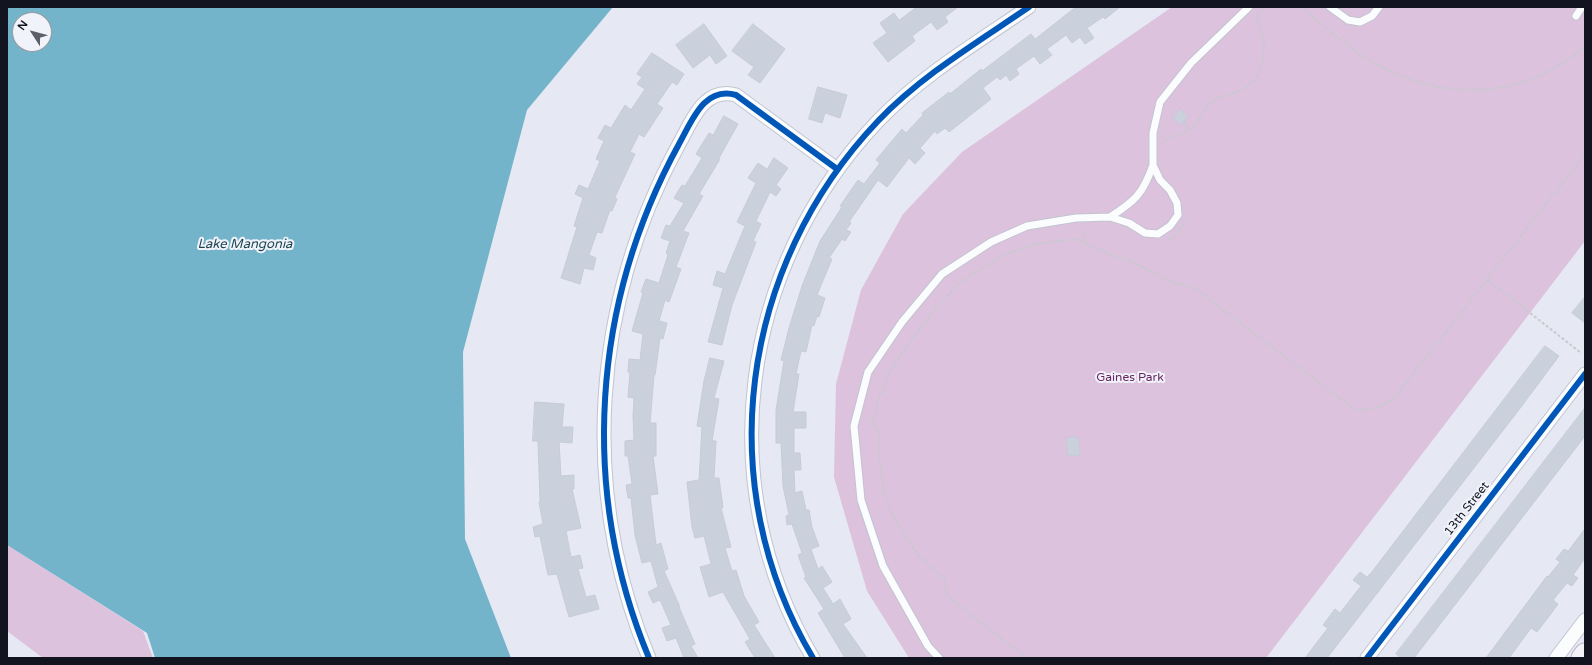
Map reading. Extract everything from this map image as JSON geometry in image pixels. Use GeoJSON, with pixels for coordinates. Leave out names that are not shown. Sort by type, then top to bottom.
{"type":"FeatureCollection","features":[{"type":"Feature","properties":{"kind":"main road"},"geometry":{"type":"LineString","coordinates":[[1582,658],[1585,654]]}},
{"type":"Feature","properties":{"kind":"street"},"geometry":{"type":"LineString","coordinates":[[813,658],[790,615],[777,582],[767,549],[755,489],[751,419],[758,358],[764,324],[774,290],[802,226],[819,196],[837,169],[878,120],[904,96],[931,75],[1030,7]]}},
{"type":"Feature","properties":{"kind":"street"},"geometry":{"type":"LineString","coordinates":[[649,658],[629,602],[618,563],[607,494],[604,447],[606,380],[612,333],[620,293],[644,216],[665,170],[689,126],[704,102],[711,96],[719,93],[736,95],[837,169]]}},
{"type":"Feature","properties":{"kind":"street","name":"13th Street"},"geometry":{"type":"LineString","coordinates":[[1367,658],[1585,374]]}},
{"type":"Feature","properties":{"kind":"street"},"geometry":{"type":"LineString","coordinates":[[1556,658],[1585,620]]}},
{"type":"Feature","properties":{"kind":"lane"},"geometry":{"type":"LineString","coordinates":[[1110,217],[1129,204],[1146,184],[1153,165],[1154,132],[1160,102],[1191,63],[1249,7]]}},
{"type":"Feature","properties":{"kind":"lane"},"geometry":{"type":"LineString","coordinates":[[1330,7],[1348,20],[1360,22],[1372,16],[1379,7]]}},
{"type":"Feature","properties":{"kind":"lane"},"geometry":{"type":"LineString","coordinates":[[1576,16],[1582,7]]}},
{"type":"Feature","properties":{"kind":"lane"},"geometry":{"type":"LineString","coordinates":[[939,658],[928,646],[883,566],[861,500],[854,426],[868,372],[902,322],[942,274],[991,242],[1027,226],[1076,218],[1110,217],[1129,223],[1145,233],[1158,234],[1170,226],[1178,215],[1178,203],[1170,190],[1160,180],[1153,165]]}},
{"type":"Feature","properties":{"kind":"path"},"geometry":{"type":"LineString","coordinates":[[1160,150],[1165,140],[1189,130],[1196,125],[1209,104],[1217,98],[1243,90],[1256,79],[1263,61],[1264,41],[1257,16],[1265,7]]}},
{"type":"Feature","properties":{"kind":"path"},"geometry":{"type":"LineString","coordinates":[[1300,7],[1365,57],[1385,69],[1410,80],[1450,89],[1503,88],[1518,84],[1547,73],[1576,54],[1585,46]]}},
{"type":"Feature","properties":{"kind":"path"},"geometry":{"type":"LineString","coordinates":[[1184,122],[1189,130]]}},
{"type":"Feature","properties":{"kind":"path"},"geometry":{"type":"LineString","coordinates":[[1026,658],[954,603],[947,593],[945,580],[919,556],[902,532],[893,516],[884,492],[879,455],[879,432],[873,423],[883,386],[895,363],[934,312],[964,279],[1006,254],[1024,247],[1076,239],[1109,254],[1133,262],[1174,283],[1186,285],[1197,290],[1346,404],[1354,409],[1360,410],[1378,407],[1387,403],[1396,396],[1585,154]]}},
{"type":"Feature","properties":{"kind":"path"},"geometry":{"type":"LineString","coordinates":[[1168,239],[1175,237],[1179,232],[1187,221],[1186,216]]}},
{"type":"Feature","properties":{"kind":"path"},"geometry":{"type":"LineString","coordinates":[[1085,243],[1082,227],[1089,226]]}},
{"type":"Feature","properties":{"kind":"path"},"geometry":{"type":"LineString","coordinates":[[1488,280],[1581,354]]}},
{"type":"Feature","properties":{"kind":"green space","name":"Gaines Park"},"geometry":{"type":"Polygon","coordinates":[[[1172,7],[1585,7],[1585,241],[1266,658],[909,658],[867,591],[834,477],[836,384],[861,290],[903,214],[962,152],[1172,7]]]}},
{"type":"Feature","properties":{"kind":"green space"},"geometry":{"type":"Polygon","coordinates":[[[7,545],[143,631],[153,658],[43,658],[7,631],[7,545]]]}},
{"type":"Feature","properties":{"kind":"water","name":"Lake Mangonia"},"geometry":{"type":"Polygon","coordinates":[[[7,7],[613,7],[527,110],[463,352],[465,539],[511,658],[155,658],[147,633],[7,545],[7,7]]]}},
{"type":"Feature","properties":{"kind":"building"},"geometry":{"type":"Polygon","coordinates":[[[917,7],[958,7],[945,17],[948,22],[937,30],[931,22],[912,36],[915,41],[888,62],[873,43],[887,33],[880,23],[894,13],[899,20],[917,7]]]}},
{"type":"Feature","properties":{"kind":"building"},"geometry":{"type":"Polygon","coordinates":[[[1076,7],[1120,7],[1105,19],[1103,17],[1087,28],[1094,38],[1085,44],[1080,37],[1072,43],[1066,35],[1047,49],[1052,55],[1040,64],[1034,56],[1016,69],[1019,74],[1010,81],[1006,75],[1000,80],[997,77],[983,88],[991,99],[949,132],[945,128],[937,134],[935,131],[920,148],[925,153],[915,164],[909,158],[887,187],[878,180],[849,222],[851,223],[846,230],[851,232],[845,241],[842,239],[829,258],[832,259],[817,295],[825,298],[819,317],[817,316],[814,326],[812,325],[806,352],[801,351],[796,374],[799,374],[793,412],[806,412],[806,428],[794,428],[794,453],[800,453],[801,470],[794,470],[795,493],[802,491],[806,510],[809,510],[812,527],[819,546],[811,549],[818,569],[822,566],[832,582],[823,588],[833,604],[840,599],[851,619],[843,624],[867,658],[845,658],[818,613],[824,609],[804,578],[806,577],[798,555],[802,553],[792,524],[787,525],[786,516],[789,515],[783,486],[781,443],[776,443],[776,410],[784,361],[781,360],[802,286],[820,241],[842,207],[840,206],[858,180],[864,184],[880,163],[876,160],[902,129],[906,133],[923,115],[922,113],[949,92],[950,94],[981,69],[982,71],[1031,34],[1035,39],[1076,7]]]}},
{"type":"Feature","properties":{"kind":"building"},"geometry":{"type":"Polygon","coordinates":[[[704,24],[727,56],[716,64],[710,55],[693,68],[676,45],[704,24]]]}},
{"type":"Feature","properties":{"kind":"building"},"geometry":{"type":"Polygon","coordinates":[[[753,24],[785,49],[760,83],[748,75],[754,67],[732,51],[753,24]]]}},
{"type":"Feature","properties":{"kind":"building"},"geometry":{"type":"Polygon","coordinates":[[[652,53],[684,74],[677,85],[672,82],[657,104],[663,108],[644,137],[639,134],[630,152],[635,154],[615,197],[617,199],[612,211],[610,210],[602,233],[597,232],[589,255],[596,258],[593,270],[584,268],[580,284],[561,278],[577,227],[574,226],[583,198],[575,194],[579,185],[588,189],[600,161],[596,159],[604,141],[598,138],[605,125],[611,128],[625,105],[631,110],[645,89],[637,84],[642,77],[637,74],[652,53]]]}},
{"type":"Feature","properties":{"kind":"building"},"geometry":{"type":"Polygon","coordinates":[[[818,87],[847,95],[840,118],[825,113],[822,123],[809,119],[818,87]]]}},
{"type":"Feature","properties":{"kind":"building"},"geometry":{"type":"Polygon","coordinates":[[[1180,109],[1188,117],[1181,125],[1173,118],[1180,109]]]}},
{"type":"Feature","properties":{"kind":"building"},"geometry":{"type":"Polygon","coordinates":[[[724,116],[738,124],[719,158],[720,159],[699,194],[703,196],[683,231],[689,233],[676,267],[681,269],[669,302],[665,300],[659,321],[667,323],[663,339],[660,338],[654,375],[650,423],[656,423],[656,456],[653,456],[658,494],[650,495],[656,545],[661,543],[668,569],[664,571],[695,644],[691,646],[698,658],[684,658],[676,638],[667,641],[662,628],[671,625],[660,600],[653,603],[648,592],[658,587],[651,561],[642,563],[635,535],[631,498],[628,498],[626,485],[632,484],[628,456],[625,456],[625,441],[634,440],[634,398],[628,397],[630,373],[628,372],[629,359],[640,360],[643,334],[632,331],[643,293],[641,292],[646,279],[659,283],[668,255],[666,253],[670,241],[661,238],[666,225],[670,226],[684,203],[674,198],[682,185],[685,186],[702,158],[696,154],[709,133],[713,135],[724,116]]]}},
{"type":"Feature","properties":{"kind":"building"},"geometry":{"type":"Polygon","coordinates":[[[774,158],[788,168],[776,185],[781,189],[776,196],[770,192],[756,221],[761,224],[753,241],[756,242],[732,305],[722,345],[708,342],[723,288],[713,285],[717,271],[725,274],[745,226],[737,222],[756,183],[748,178],[758,163],[767,169],[774,158]]]}},
{"type":"Feature","properties":{"kind":"building"},"geometry":{"type":"Polygon","coordinates":[[[1585,297],[1585,323],[1572,313],[1585,297]]]}},
{"type":"Feature","properties":{"kind":"building"},"geometry":{"type":"Polygon","coordinates":[[[1545,346],[1559,356],[1518,411],[1327,658],[1305,658],[1328,628],[1323,625],[1335,609],[1340,613],[1361,586],[1353,580],[1360,572],[1367,577],[1371,573],[1545,346]]]}},
{"type":"Feature","properties":{"kind":"building"},"geometry":{"type":"Polygon","coordinates":[[[710,358],[724,361],[714,398],[719,399],[712,441],[716,441],[714,478],[719,478],[723,508],[721,508],[731,547],[725,548],[732,571],[736,570],[744,596],[759,622],[754,625],[775,658],[755,658],[745,642],[750,639],[723,592],[709,597],[700,567],[711,564],[704,536],[695,538],[692,527],[687,482],[699,480],[702,427],[697,426],[704,381],[710,358]]]}},
{"type":"Feature","properties":{"kind":"building"},"geometry":{"type":"Polygon","coordinates":[[[535,402],[564,404],[562,427],[573,427],[572,443],[559,442],[561,476],[574,475],[574,489],[572,489],[581,528],[566,531],[571,557],[580,555],[583,568],[578,569],[586,597],[595,595],[599,609],[569,617],[557,574],[548,575],[540,536],[535,537],[533,527],[543,524],[539,502],[538,441],[533,441],[535,402]]]}},
{"type":"Feature","properties":{"kind":"building"},"geometry":{"type":"Polygon","coordinates":[[[1585,408],[1585,436],[1414,658],[1401,658],[1396,654],[1585,408]]]}},
{"type":"Feature","properties":{"kind":"building"},"geometry":{"type":"Polygon","coordinates":[[[1078,437],[1080,455],[1068,456],[1066,438],[1078,437]]]}},
{"type":"Feature","properties":{"kind":"building"},"geometry":{"type":"Polygon","coordinates":[[[1585,529],[1585,558],[1573,575],[1578,578],[1572,586],[1567,583],[1553,600],[1558,604],[1547,619],[1537,632],[1531,628],[1509,658],[1486,658],[1547,576],[1548,577],[1560,562],[1556,559],[1564,549],[1568,551],[1585,529]]]}},
{"type":"Feature","properties":{"kind":"cycle path"},"geometry":{"type":"LineString","coordinates":[[813,658],[781,591],[760,522],[752,450],[755,379],[770,309],[795,242],[831,179],[878,121],[895,104],[932,74],[970,46],[1029,7]]}},
{"type":"Feature","properties":{"kind":"cycle path"},"geometry":{"type":"LineString","coordinates":[[649,658],[627,594],[612,529],[605,463],[605,398],[613,332],[628,268],[650,205],[694,116],[707,100],[715,96],[725,94],[736,95],[837,169]]}},
{"type":"Feature","properties":{"kind":"cycle path"},"geometry":{"type":"LineString","coordinates":[[1367,658],[1585,374]]}}]}
